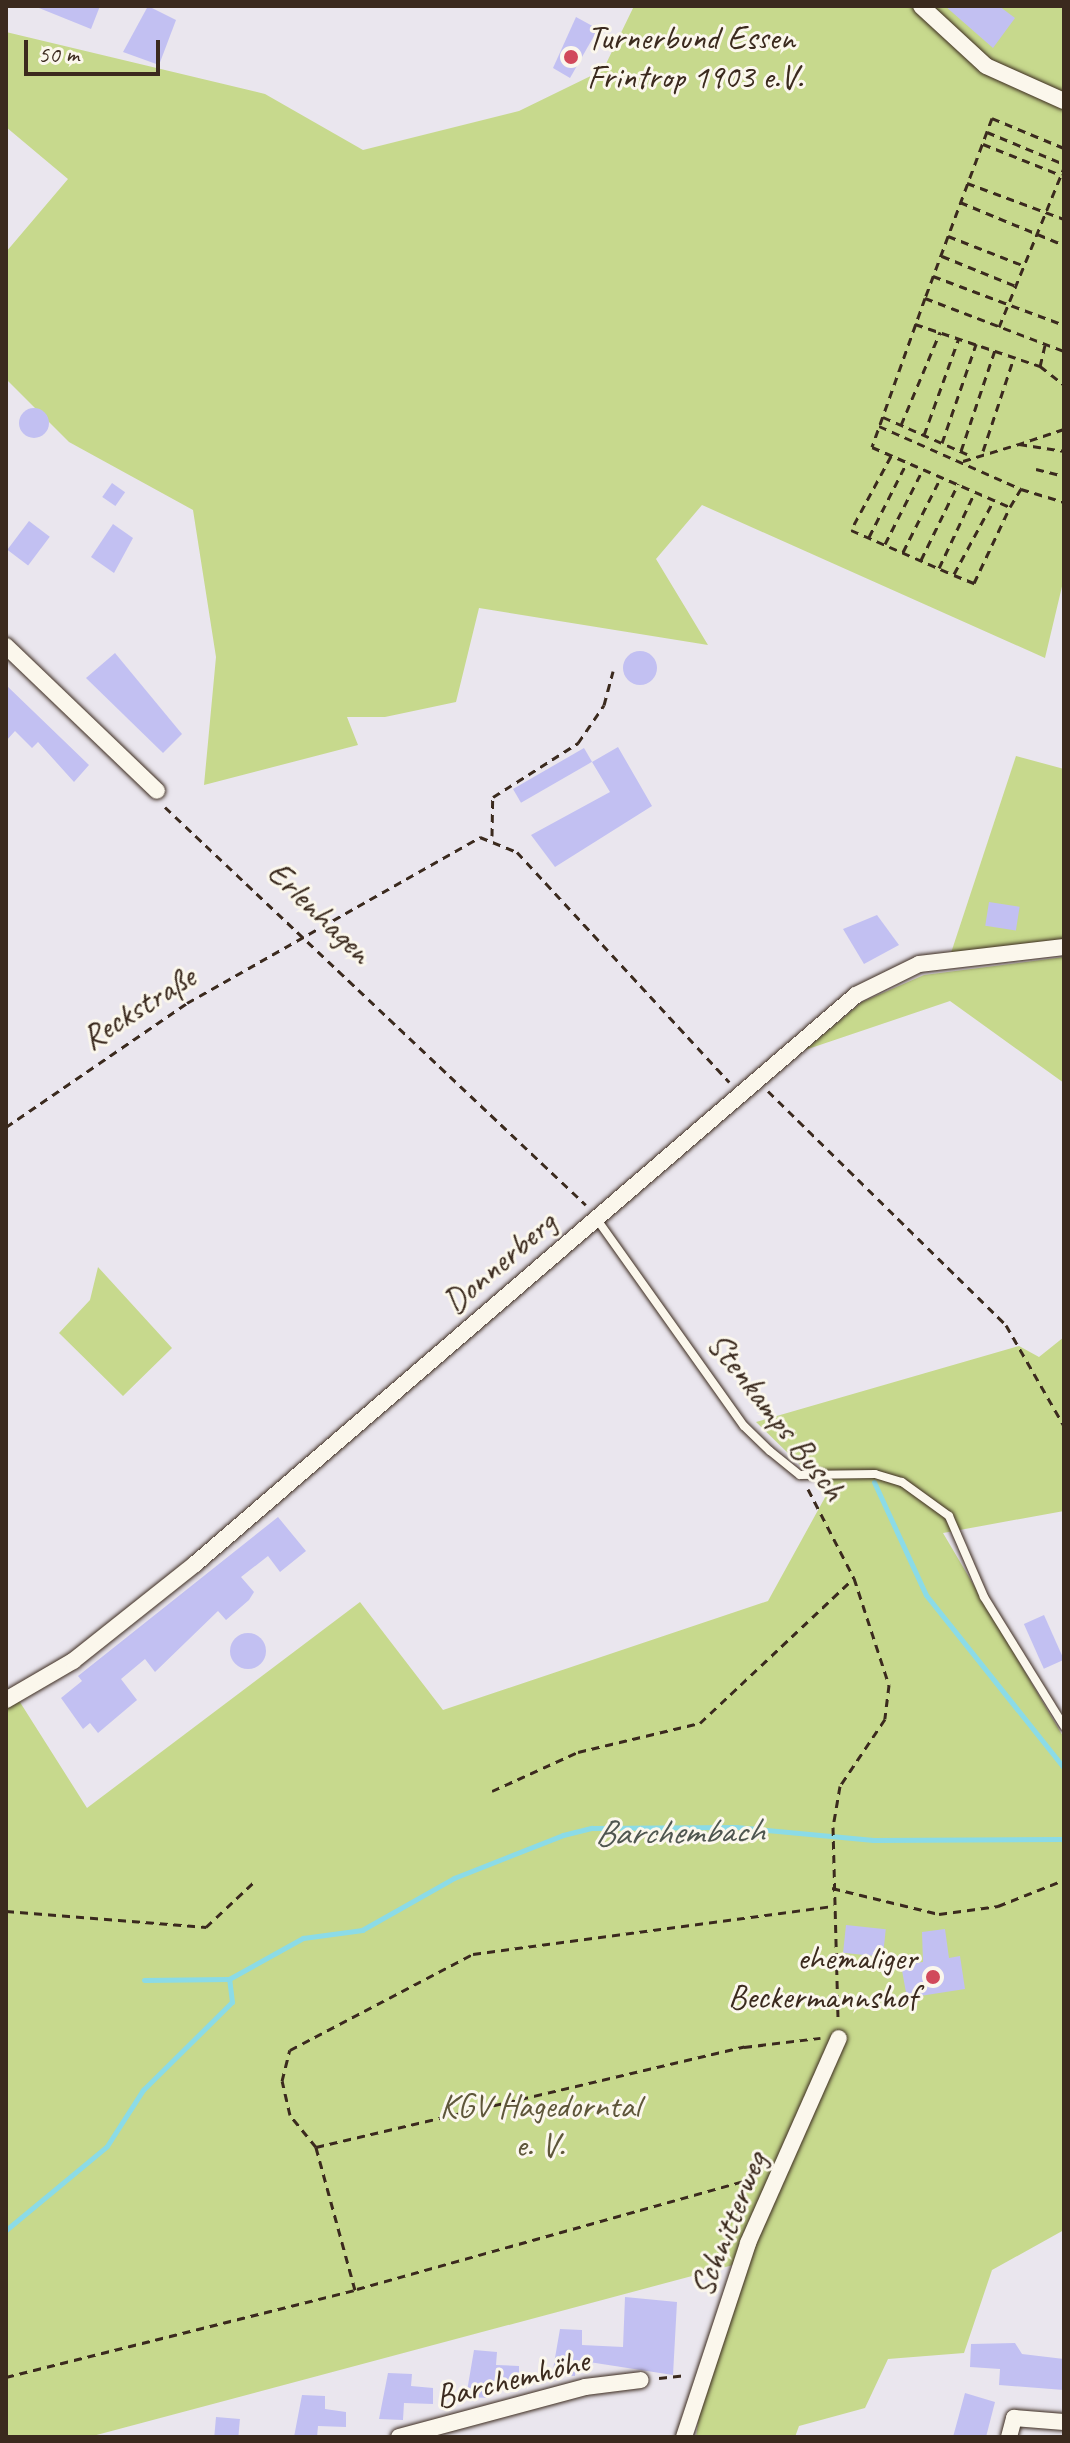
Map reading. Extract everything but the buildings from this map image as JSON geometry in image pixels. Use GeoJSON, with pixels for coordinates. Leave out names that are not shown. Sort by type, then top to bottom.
{"type":"FeatureCollection","features":[{"type":"Feature","properties":{"kind":"street"},"geometry":{"type":"LineString","coordinates":[[921,6],[986,66],[1064,101]]}},
{"type":"Feature","properties":{"kind":"street"},"geometry":{"type":"LineString","coordinates":[[6,646],[157,791]]}},
{"type":"Feature","properties":{"kind":"street","name":"Donnerberg"},"geometry":{"type":"LineString","coordinates":[[6,1700],[73,1661],[195,1564],[596,1218],[738,1090],[856,995],[919,964],[1064,947]]}},
{"type":"Feature","properties":{"kind":"street","name":"Schnitterweg"},"geometry":{"type":"LineString","coordinates":[[684,2437],[703,2373],[780,2170],[839,2038]]}},
{"type":"Feature","properties":{"kind":"street","name":"Barchemhöhe"},"geometry":{"type":"LineString","coordinates":[[399,2437],[585,2387],[641,2380]]}},
{"type":"Feature","properties":{"kind":"street"},"geometry":{"type":"LineString","coordinates":[[1009,2437],[1014,2418],[1064,2422]]}},
{"type":"Feature","properties":{"kind":"lane","name":"Stenkamps Busch"},"geometry":{"type":"LineString","coordinates":[[596,1218],[744,1426],[800,1475]]}},
{"type":"Feature","properties":{"kind":"lane"},"geometry":{"type":"LineString","coordinates":[[800,1475],[875,1474],[939,1506],[1064,1726]]}},
{"type":"Feature","properties":{"kind":"path"},"geometry":{"type":"LineString","coordinates":[[1010,507],[872,447],[992,118],[1064,148]]}},
{"type":"Feature","properties":{"kind":"path"},"geometry":{"type":"LineString","coordinates":[[987,132],[1064,166],[999,327]]}},
{"type":"Feature","properties":{"kind":"path"},"geometry":{"type":"LineString","coordinates":[[982,144],[1061,175]]}},
{"type":"Feature","properties":{"kind":"path"},"geometry":{"type":"LineString","coordinates":[[967,183],[1064,219]]}},
{"type":"Feature","properties":{"kind":"path"},"geometry":{"type":"LineString","coordinates":[[960,202],[1064,245]]}},
{"type":"Feature","properties":{"kind":"path"},"geometry":{"type":"LineString","coordinates":[[948,236],[1025,266]]}},
{"type":"Feature","properties":{"kind":"path"},"geometry":{"type":"LineString","coordinates":[[940,256],[1016,286]]}},
{"type":"Feature","properties":{"kind":"path"},"geometry":{"type":"LineString","coordinates":[[933,276],[1064,325]]}},
{"type":"Feature","properties":{"kind":"path"},"geometry":{"type":"LineString","coordinates":[[925,298],[1064,351]]}},
{"type":"Feature","properties":{"kind":"path"},"geometry":{"type":"LineString","coordinates":[[915,324],[1040,366],[1064,385]]}},
{"type":"Feature","properties":{"kind":"path"},"geometry":{"type":"LineString","coordinates":[[901,425],[940,332]]}},
{"type":"Feature","properties":{"kind":"path"},"geometry":{"type":"LineString","coordinates":[[924,435],[959,338]]}},
{"type":"Feature","properties":{"kind":"path"},"geometry":{"type":"LineString","coordinates":[[942,443],[976,344]]}},
{"type":"Feature","properties":{"kind":"path"},"geometry":{"type":"LineString","coordinates":[[1040,366],[1046,344]]}},
{"type":"Feature","properties":{"kind":"path"},"geometry":{"type":"LineString","coordinates":[[961,451],[995,350]]}},
{"type":"Feature","properties":{"kind":"path"},"geometry":{"type":"LineString","coordinates":[[983,451],[1014,357]]}},
{"type":"Feature","properties":{"kind":"path"},"geometry":{"type":"LineString","coordinates":[[883,417],[967,454],[1019,444],[1064,429]]}},
{"type":"Feature","properties":{"kind":"path"},"geometry":{"type":"LineString","coordinates":[[879,426],[1021,489],[1064,502]]}},
{"type":"Feature","properties":{"kind":"path"},"geometry":{"type":"LineString","coordinates":[[1019,444],[1064,451]]}},
{"type":"Feature","properties":{"kind":"path"},"geometry":{"type":"LineString","coordinates":[[962,462],[967,454]]}},
{"type":"Feature","properties":{"kind":"path"},"geometry":{"type":"LineString","coordinates":[[891,456],[851,530],[974,583],[1021,489]]}},
{"type":"Feature","properties":{"kind":"path"},"geometry":{"type":"LineString","coordinates":[[869,537],[907,462]]}},
{"type":"Feature","properties":{"kind":"path"},"geometry":{"type":"LineString","coordinates":[[885,544],[923,469]]}},
{"type":"Feature","properties":{"kind":"path"},"geometry":{"type":"LineString","coordinates":[[1036,469],[1064,476]]}},
{"type":"Feature","properties":{"kind":"path"},"geometry":{"type":"LineString","coordinates":[[903,552],[941,477]]}},
{"type":"Feature","properties":{"kind":"path"},"geometry":{"type":"LineString","coordinates":[[921,560],[958,484]]}},
{"type":"Feature","properties":{"kind":"path"},"geometry":{"type":"LineString","coordinates":[[938,568],[975,492]]}},
{"type":"Feature","properties":{"kind":"path"},"geometry":{"type":"LineString","coordinates":[[954,575],[994,500]]}},
{"type":"Feature","properties":{"kind":"path"},"geometry":{"type":"LineString","coordinates":[[613,671],[604,705],[578,743],[493,797],[492,836],[600,935],[738,1090]]}},
{"type":"Feature","properties":{"kind":"path","name":"Erlenhagen"},"geometry":{"type":"LineString","coordinates":[[157,791],[302,937],[596,1218]]}},
{"type":"Feature","properties":{"kind":"path","name":"Reckstraße"},"geometry":{"type":"LineString","coordinates":[[6,1127],[73,1076],[302,937],[492,836]]}},
{"type":"Feature","properties":{"kind":"path"},"geometry":{"type":"LineString","coordinates":[[754,1078],[1006,1325],[1064,1426]]}},
{"type":"Feature","properties":{"kind":"path","name":"Stenkamps Busch"},"geometry":{"type":"LineString","coordinates":[[800,1475],[854,1578],[882,1652],[888,1705],[878,1734],[840,1786],[833,1827],[830,1888],[839,2038]]}},
{"type":"Feature","properties":{"kind":"path"},"geometry":{"type":"LineString","coordinates":[[492,1791],[578,1752],[700,1723],[854,1578]]}},
{"type":"Feature","properties":{"kind":"path"},"geometry":{"type":"LineString","coordinates":[[830,1888],[939,1914],[998,1906],[1064,1880]]}},
{"type":"Feature","properties":{"kind":"path"},"geometry":{"type":"LineString","coordinates":[[6,1911],[206,1927],[255,1881]]}},
{"type":"Feature","properties":{"kind":"path"},"geometry":{"type":"LineString","coordinates":[[355,2290],[316,2147],[290,2115],[282,2081],[290,2050],[473,1954],[832,1906]]}},
{"type":"Feature","properties":{"kind":"path"},"geometry":{"type":"LineString","coordinates":[[316,2147],[744,2047],[839,2038]]}},
{"type":"Feature","properties":{"kind":"path"},"geometry":{"type":"LineString","coordinates":[[6,2377],[355,2290],[780,2170]]}},
{"type":"Feature","properties":{"kind":"path"},"geometry":{"type":"LineString","coordinates":[[641,2380],[703,2373]]}},
{"type":"Feature","properties":{"kind":"green space"},"geometry":{"type":"Polygon","coordinates":[[[634,6],[1064,6],[1064,578],[1045,658],[702,505],[656,559],[708,645],[479,608],[456,702],[385,717],[347,717],[358,745],[204,785],[216,657],[193,510],[69,442],[6,379],[6,252],[68,179],[6,127],[6,32],[265,94],[363,150],[519,111],[603,70],[634,6]]]}},
{"type":"Feature","properties":{"kind":"green space"},"geometry":{"type":"Polygon","coordinates":[[[1016,756],[1064,769],[1064,944],[949,959],[1016,756]]]}},
{"type":"Feature","properties":{"kind":"green space"},"geometry":{"type":"Polygon","coordinates":[[[1064,957],[1064,1083],[950,1001],[805,1050],[862,1002],[924,975],[1064,957]]]}},
{"type":"Feature","properties":{"kind":"green space"},"geometry":{"type":"Polygon","coordinates":[[[98,1267],[172,1348],[123,1396],[59,1333],[90,1300],[98,1267]]]}},
{"type":"Feature","properties":{"kind":"green space","name":"KGV Hagedorntal e. V."},"geometry":{"type":"Polygon","coordinates":[[[1064,1337],[1064,1511],[943,1533],[1064,1738],[1064,2230],[992,2270],[964,2353],[888,2359],[865,2408],[799,2426],[795,2437],[696,2437],[707,2356],[737,2264],[89,2437],[6,2437],[6,1706],[18,1699],[87,1808],[360,1602],[443,1710],[768,1601],[828,1492],[756,1422],[1019,1346],[1039,1357],[1064,1337]]]}},
{"type":"Feature","properties":{"kind":"waterway"},"geometry":{"type":"LineString","coordinates":[[874,1482],[926,1595],[1064,1768]]}},
{"type":"Feature","properties":{"kind":"waterway","name":"Barchembach"},"geometry":{"type":"LineString","coordinates":[[6,2230],[107,2146],[143,2090],[232,2002],[229,1979],[303,1938],[362,1930],[454,1878],[563,1835],[592,1828],[736,1827],[873,1840],[1064,1839]]}},
{"type":"Feature","properties":{"kind":"waterway","name":"Barchembach"},"geometry":{"type":"LineString","coordinates":[[144,1980],[229,1979]]}},
{"type":"Feature","properties":{"kind":"place","name":"Turnerbund Essen Frintrop 1903 e.V."},"geometry":{"type":"Point","coordinates":[571,57]}},
{"type":"Feature","properties":{"kind":"place","name":"ehemaliger Beckermannshof"},"geometry":{"type":"Point","coordinates":[933,1977]}}]}
